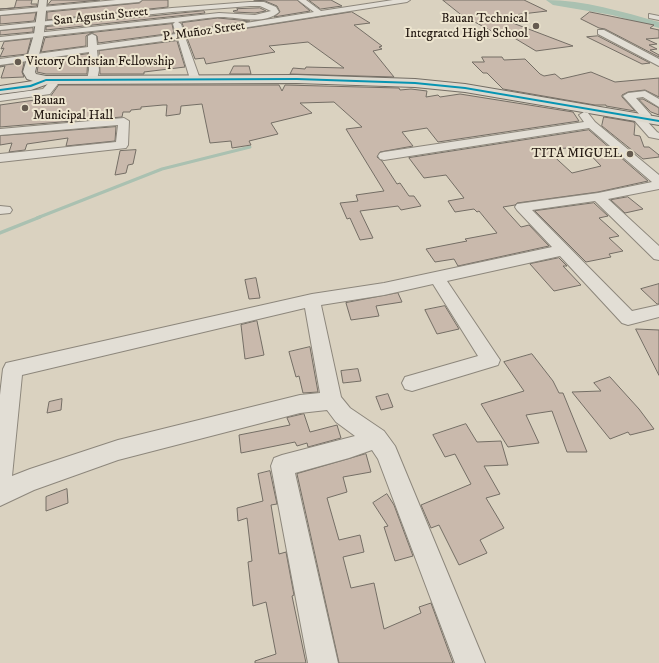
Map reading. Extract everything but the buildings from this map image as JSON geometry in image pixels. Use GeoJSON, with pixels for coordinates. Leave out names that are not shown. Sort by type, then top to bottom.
{"type":"FeatureCollection","features":[{"type":"Feature","properties":{"kind":"main road"},"geometry":{"type":"LineString","coordinates":[[42,5],[41,24],[29,70],[30,76],[32,77],[51,80],[297,79],[415,83],[465,88],[578,108],[642,116],[659,121]]}},
{"type":"Feature","properties":{"kind":"main road"},"geometry":{"type":"LineString","coordinates":[[0,90],[31,86],[51,80]]}},
{"type":"Feature","properties":{"kind":"street"},"geometry":{"type":"LineString","coordinates":[[2,13],[42,5],[139,0]]}},
{"type":"Feature","properties":{"kind":"street"},"geometry":{"type":"LineString","coordinates":[[195,79],[182,35],[169,5],[227,0]]}},
{"type":"Feature","properties":{"kind":"street"},"geometry":{"type":"LineString","coordinates":[[301,0],[320,13]]}},
{"type":"Feature","properties":{"kind":"street","name":"P. Muñoz Street"},"geometry":{"type":"LineString","coordinates":[[0,62],[93,49],[126,35],[182,35],[247,26],[320,13],[345,6],[407,0]]}},
{"type":"Feature","properties":{"kind":"street"},"geometry":{"type":"LineString","coordinates":[[119,1],[126,35]]}},
{"type":"Feature","properties":{"kind":"street"},"geometry":{"type":"LineString","coordinates":[[89,2],[92,18],[91,29],[94,70],[92,80]]}},
{"type":"Feature","properties":{"kind":"street","name":"San Agustin Street"},"geometry":{"type":"LineString","coordinates":[[0,28],[122,15],[169,5],[262,4],[273,9],[275,12],[271,14],[247,17],[237,15],[219,15],[176,20]]}},
{"type":"Feature","properties":{"kind":"street"},"geometry":{"type":"LineString","coordinates":[[345,6],[355,13]]}},
{"type":"Feature","properties":{"kind":"street"},"geometry":{"type":"LineString","coordinates":[[0,38],[91,29],[126,35],[176,20]]}},
{"type":"Feature","properties":{"kind":"street"},"geometry":{"type":"LineString","coordinates":[[601,32],[659,62]]}},
{"type":"Feature","properties":{"kind":"street"},"geometry":{"type":"LineString","coordinates":[[0,98],[46,92],[51,80]]}},
{"type":"Feature","properties":{"kind":"street"},"geometry":{"type":"LineString","coordinates":[[659,104],[645,94],[628,96],[653,135],[659,136]]}},
{"type":"Feature","properties":{"kind":"street"},"geometry":{"type":"LineString","coordinates":[[578,108],[591,124],[659,184]]}},
{"type":"Feature","properties":{"kind":"street"},"geometry":{"type":"LineString","coordinates":[[0,132],[124,121],[122,145],[0,158]]}},
{"type":"Feature","properties":{"kind":"street"},"geometry":{"type":"LineString","coordinates":[[384,156],[591,124]]}},
{"type":"Feature","properties":{"kind":"street"},"geometry":{"type":"LineString","coordinates":[[659,184],[598,197],[522,207],[628,318],[659,311]]}},
{"type":"Feature","properties":{"kind":"street"},"geometry":{"type":"LineString","coordinates":[[598,197],[659,255]]}},
{"type":"Feature","properties":{"kind":"street"},"geometry":{"type":"LineString","coordinates":[[0,484],[13,369],[312,300],[384,289],[563,250]]}},
{"type":"Feature","properties":{"kind":"street"},"geometry":{"type":"LineString","coordinates":[[412,383],[491,360],[437,278]]}},
{"type":"Feature","properties":{"kind":"street"},"geometry":{"type":"LineString","coordinates":[[312,300],[332,401],[343,415],[376,438],[387,453],[470,663]]}},
{"type":"Feature","properties":{"kind":"street"},"geometry":{"type":"LineString","coordinates":[[0,494],[30,480],[118,450],[300,404],[332,401]]}},
{"type":"Feature","properties":{"kind":"street"},"geometry":{"type":"LineString","coordinates":[[323,663],[282,466],[349,448],[376,438]]}},
{"type":"Feature","properties":{"kind":"waterway"},"geometry":{"type":"LineString","coordinates":[[551,0],[556,3],[613,12],[659,25]]}},
{"type":"Feature","properties":{"kind":"waterway"},"geometry":{"type":"LineString","coordinates":[[37,218],[162,169],[250,147]]}},
{"type":"Feature","properties":{"kind":"waterway"},"geometry":{"type":"LineString","coordinates":[[0,233],[40,217]]}},
{"type":"Feature","properties":{"kind":"transit line"},"geometry":{"type":"LineString","coordinates":[[0,90],[31,86],[46,80],[297,79],[415,83],[465,88],[659,121]]}},
{"type":"Feature","properties":{"kind":"place","name":"Bauan Technical Integrated High School"},"geometry":{"type":"Point","coordinates":[536,26]}},
{"type":"Feature","properties":{"kind":"place","name":"Victory Christian Fellowship"},"geometry":{"type":"Point","coordinates":[18,62]}},
{"type":"Feature","properties":{"kind":"place","name":"Bauan Municipal Hall"},"geometry":{"type":"Point","coordinates":[25,108]}},
{"type":"Feature","properties":{"kind":"place","name":"TITA MIGUEL"},"geometry":{"type":"Point","coordinates":[630,154]}}]}
